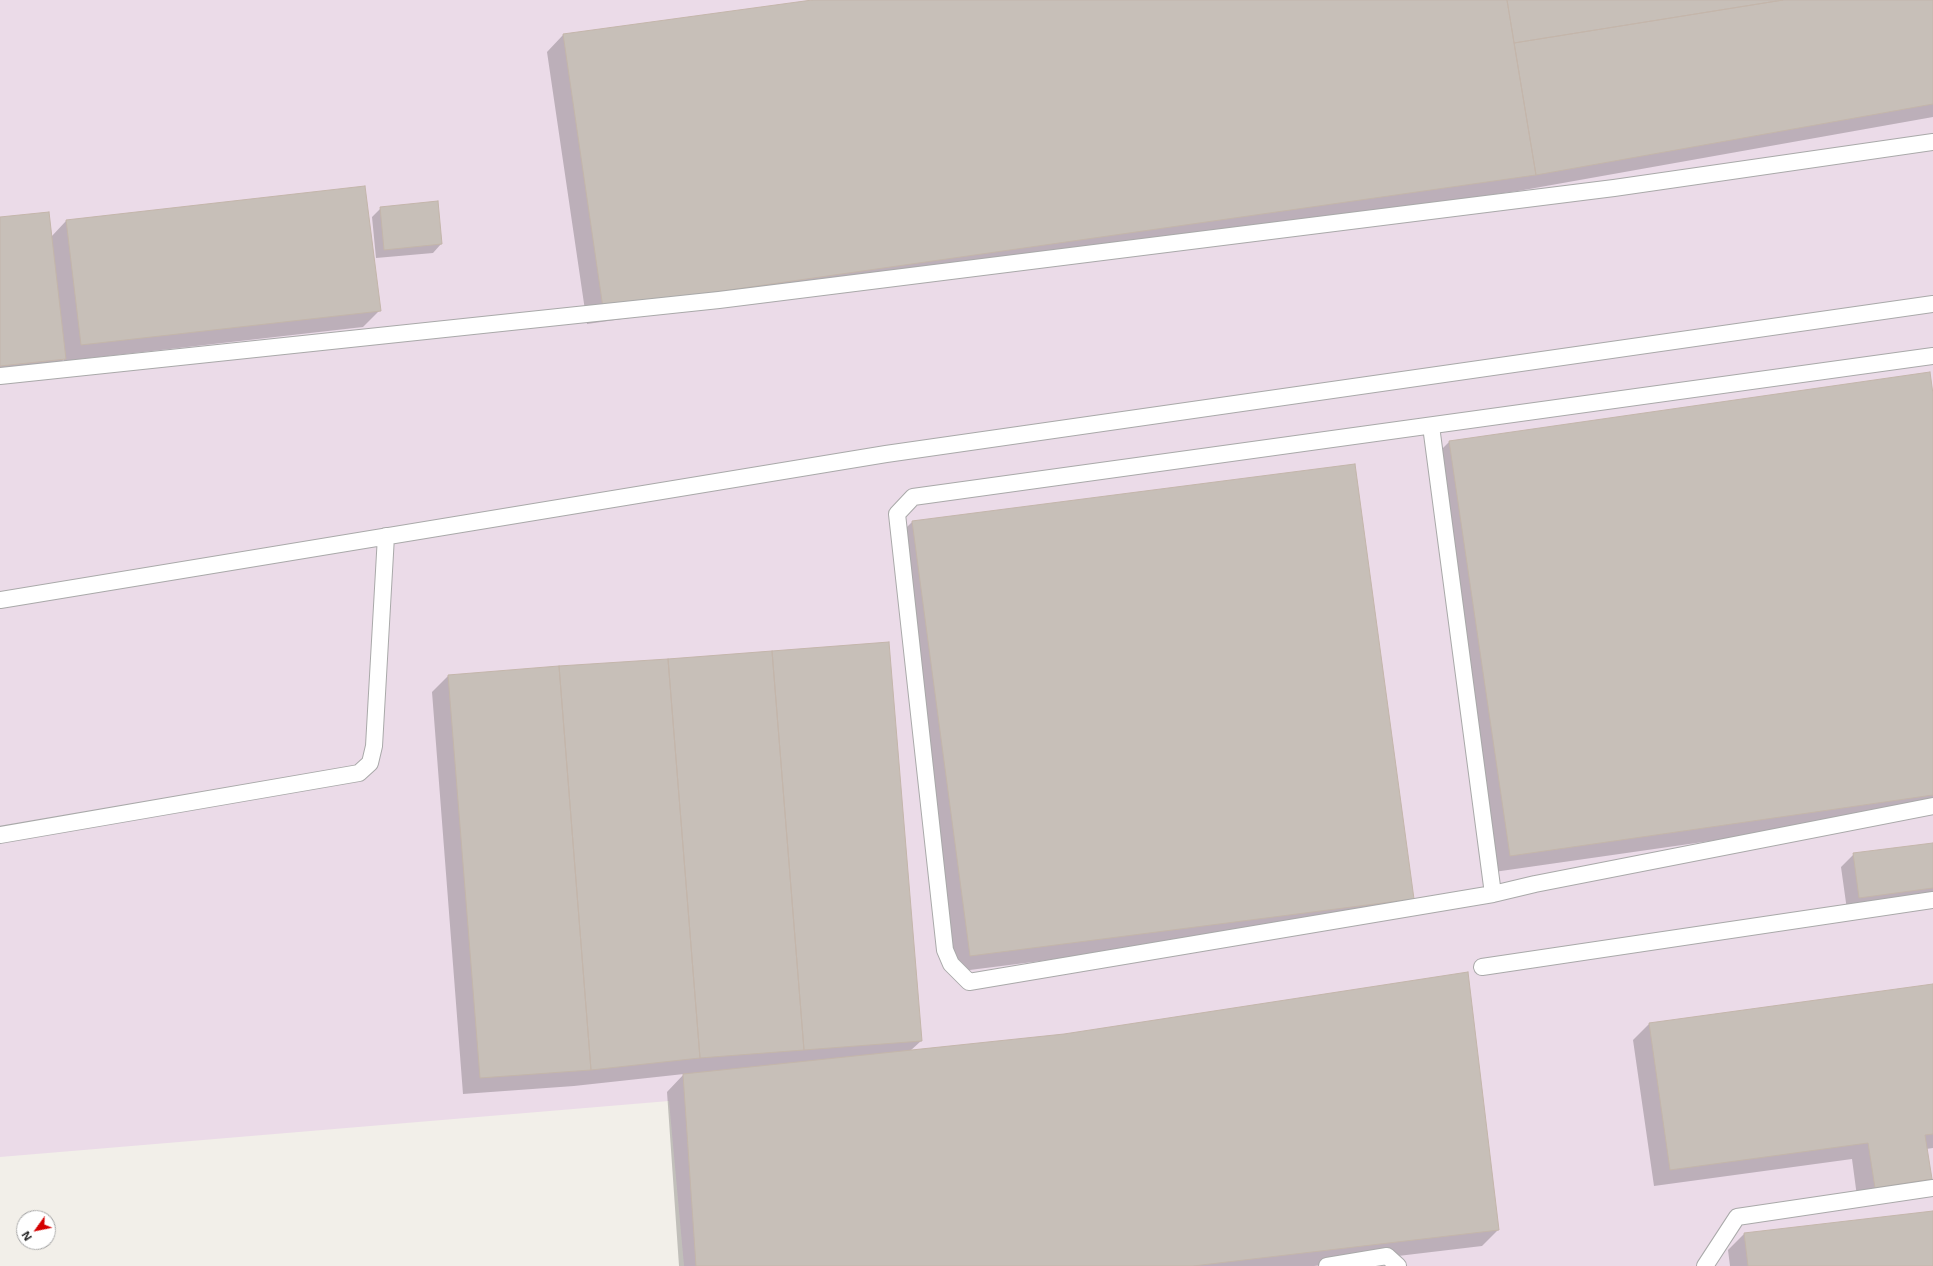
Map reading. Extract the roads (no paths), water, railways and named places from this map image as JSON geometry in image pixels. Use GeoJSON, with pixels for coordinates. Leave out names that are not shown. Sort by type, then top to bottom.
{"type":"FeatureCollection","features":[{"type":"Feature","properties":{"kind":"lane"},"geometry":{"type":"LineString","coordinates":[[0,376],[719,300],[1614,188],[1933,142]]}},
{"type":"Feature","properties":{"kind":"lane"},"geometry":{"type":"LineString","coordinates":[[0,600],[886,454],[1933,304]]}},
{"type":"Feature","properties":{"kind":"lane"},"geometry":{"type":"LineString","coordinates":[[1933,356],[913,497],[897,514],[945,950],[951,964],[969,982],[1493,894],[1542,882],[1933,806]]}},
{"type":"Feature","properties":{"kind":"lane"},"geometry":{"type":"LineString","coordinates":[[1431,426],[1493,894]]}},
{"type":"Feature","properties":{"kind":"lane"},"geometry":{"type":"LineString","coordinates":[[0,835],[359,773],[370,763],[374,746],[386,536]]}},
{"type":"Feature","properties":{"kind":"lane"},"geometry":{"type":"LineString","coordinates":[[1482,967],[1933,900]]}},
{"type":"Feature","properties":{"kind":"lane"},"geometry":{"type":"LineString","coordinates":[[1705,1266],[1737,1217],[1933,1188]]}},
{"type":"Feature","properties":{"kind":"lane"},"geometry":{"type":"LineString","coordinates":[[1327,1266],[1387,1256],[1398,1266]]}}]}
